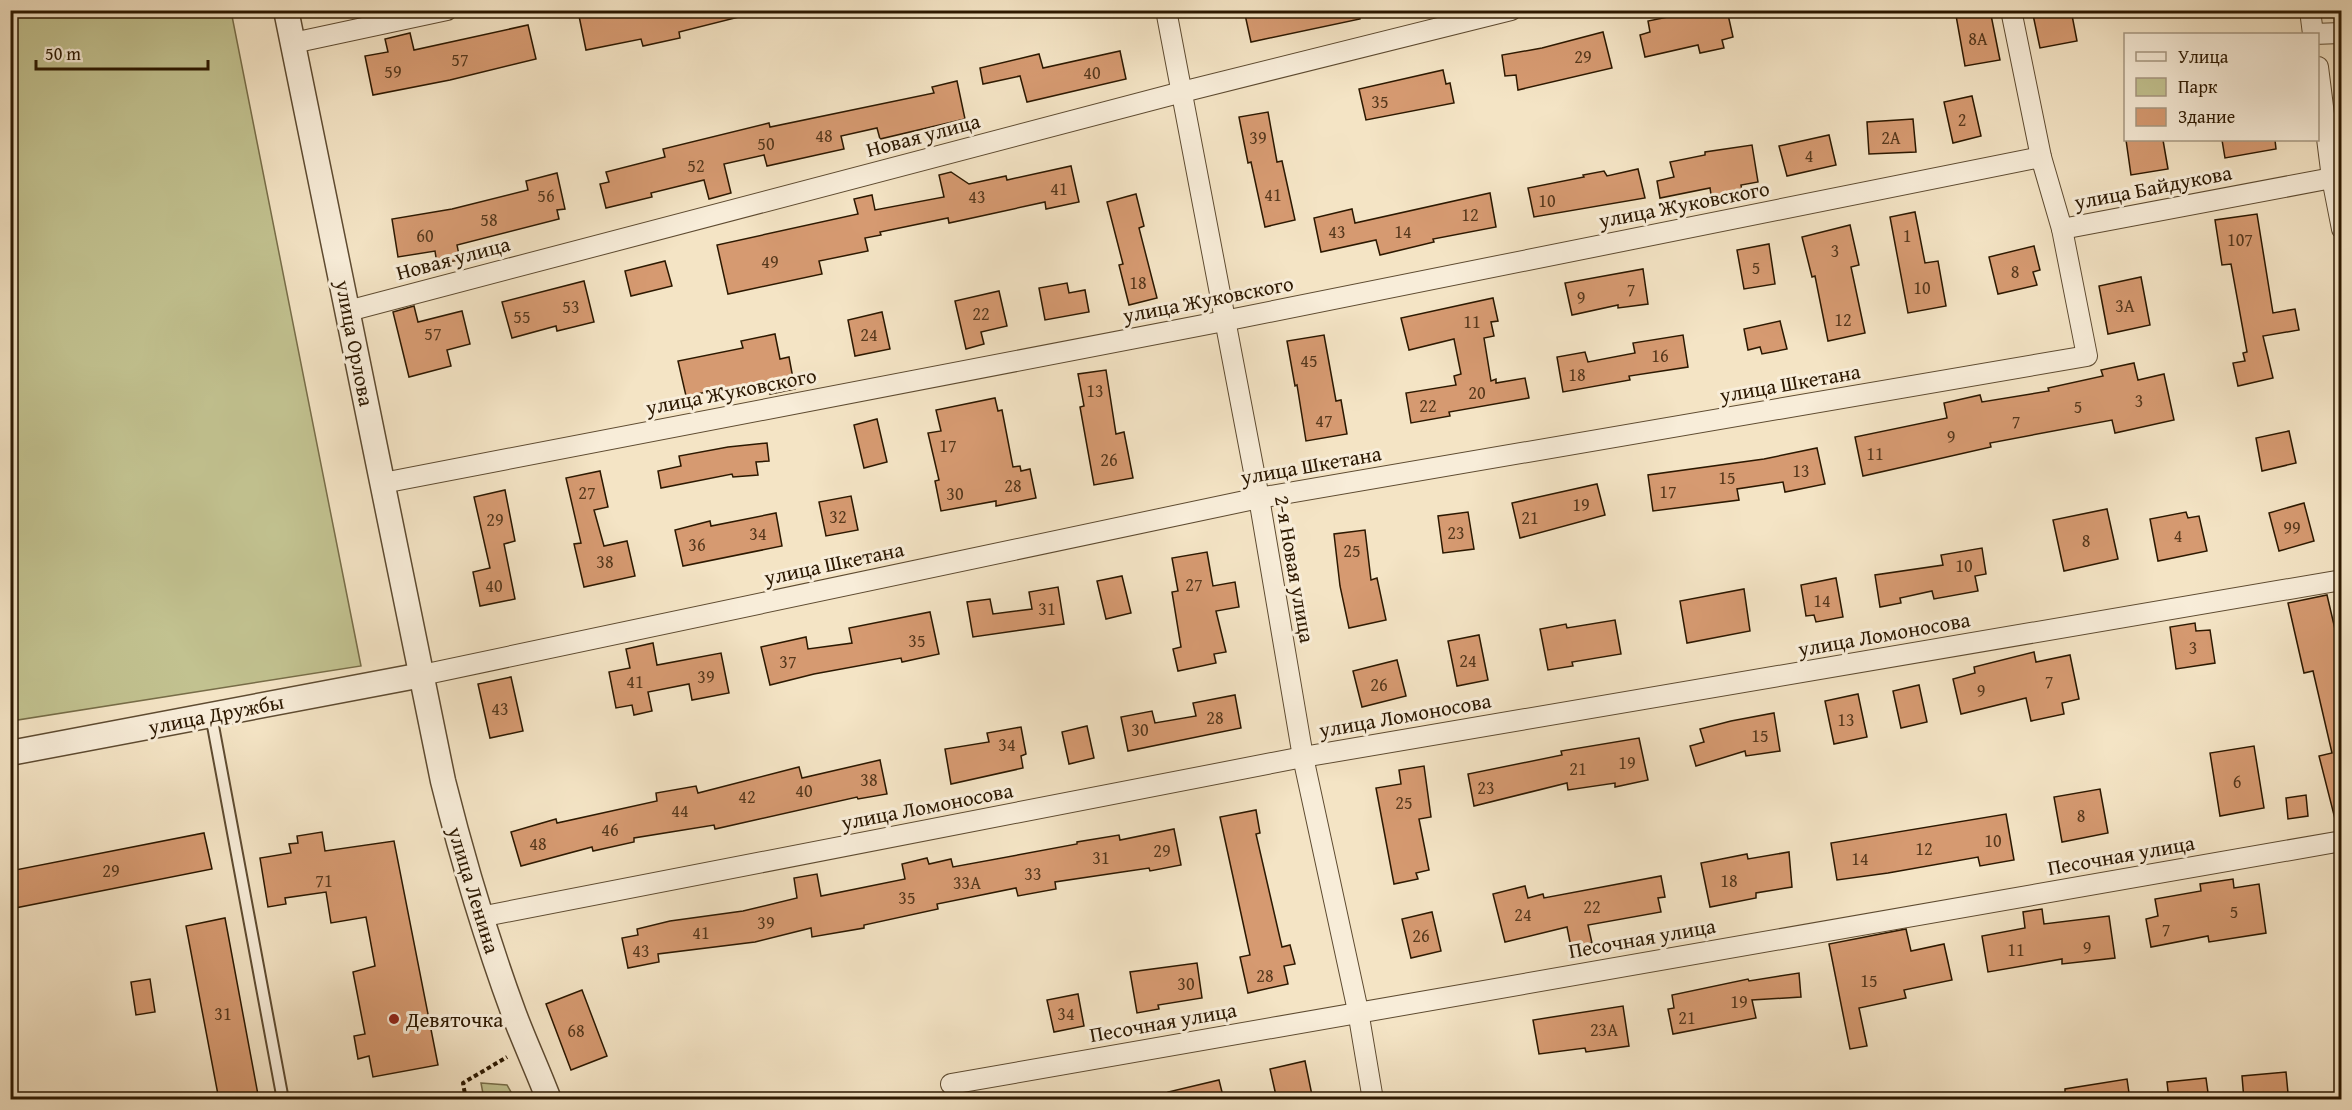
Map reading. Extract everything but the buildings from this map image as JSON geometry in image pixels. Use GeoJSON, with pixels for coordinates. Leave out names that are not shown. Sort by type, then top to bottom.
{"type":"FeatureCollection","features":[{"type":"Feature","properties":{"kind":"street","name":"улица Орлова"},"geometry":{"type":"LineString","coordinates":[[286,10],[422,675]]}},
{"type":"Feature","properties":{"kind":"street"},"geometry":{"type":"LineString","coordinates":[[293,43],[447,10]]}},
{"type":"Feature","properties":{"kind":"street","name":"2-я Новая улица"},"geometry":{"type":"LineString","coordinates":[[1166,10],[1259,498],[1303,757],[1358,1011],[1373,1100]]}},
{"type":"Feature","properties":{"kind":"street","name":"Новая улица"},"geometry":{"type":"LineString","coordinates":[[348,311],[1182,92],[1490,13],[1511,10]]}},
{"type":"Feature","properties":{"kind":"street","name":"улица Байдукова"},"geometry":{"type":"LineString","coordinates":[[2011,10],[2041,157],[2062,229],[2331,178]]}},
{"type":"Feature","properties":{"kind":"street"},"geometry":{"type":"LineString","coordinates":[[2310,10],[2313,33]]}},
{"type":"Feature","properties":{"kind":"street"},"geometry":{"type":"LineString","coordinates":[[2319,34],[2342,33]]}},
{"type":"Feature","properties":{"kind":"street"},"geometry":{"type":"LineString","coordinates":[[2319,76],[2331,178],[2342,229]]}},
{"type":"Feature","properties":{"kind":"street","name":"улица Жуковского"},"geometry":{"type":"LineString","coordinates":[[383,483],[1224,321],[2041,157]]}},
{"type":"Feature","properties":{"kind":"street","name":"улица Шкетана"},"geometry":{"type":"LineString","coordinates":[[422,675],[1259,498],[2087,356],[2062,229]]}},
{"type":"Feature","properties":{"kind":"street","name":"улица Ломоносова"},"geometry":{"type":"LineString","coordinates":[[480,917],[1303,757],[2342,580]]}},
{"type":"Feature","properties":{"kind":"street","name":"улица Дружбы"},"geometry":{"type":"LineString","coordinates":[[10,753],[422,675]]}},
{"type":"Feature","properties":{"kind":"street","name":"улица Ленина"},"geometry":{"type":"LineString","coordinates":[[422,675],[452,816],[480,917],[515,1015],[549,1100]]}},
{"type":"Feature","properties":{"kind":"street","name":"Песочная улица"},"geometry":{"type":"LineString","coordinates":[[951,1084],[1358,1011],[2342,841]]}},
{"type":"Feature","properties":{"kind":"lane"},"geometry":{"type":"LineString","coordinates":[[211,715],[283,1100]]}},
{"type":"Feature","properties":{"kind":"path"},"geometry":{"type":"LineString","coordinates":[[466,1100],[463,1083],[508,1056]]}},
{"type":"Feature","properties":{"kind":"green space"},"geometry":{"type":"Polygon","coordinates":[[[11,10],[231,11],[361,666],[11,721],[11,10]]]}},
{"type":"Feature","properties":{"kind":"green space"},"geometry":{"type":"Polygon","coordinates":[[[481,1083],[507,1085],[515,1099],[484,1099],[481,1083]]]}},
{"type":"Feature","properties":{"kind":"place","name":"Девяточка"},"geometry":{"type":"Point","coordinates":[394,1019]}}]}
